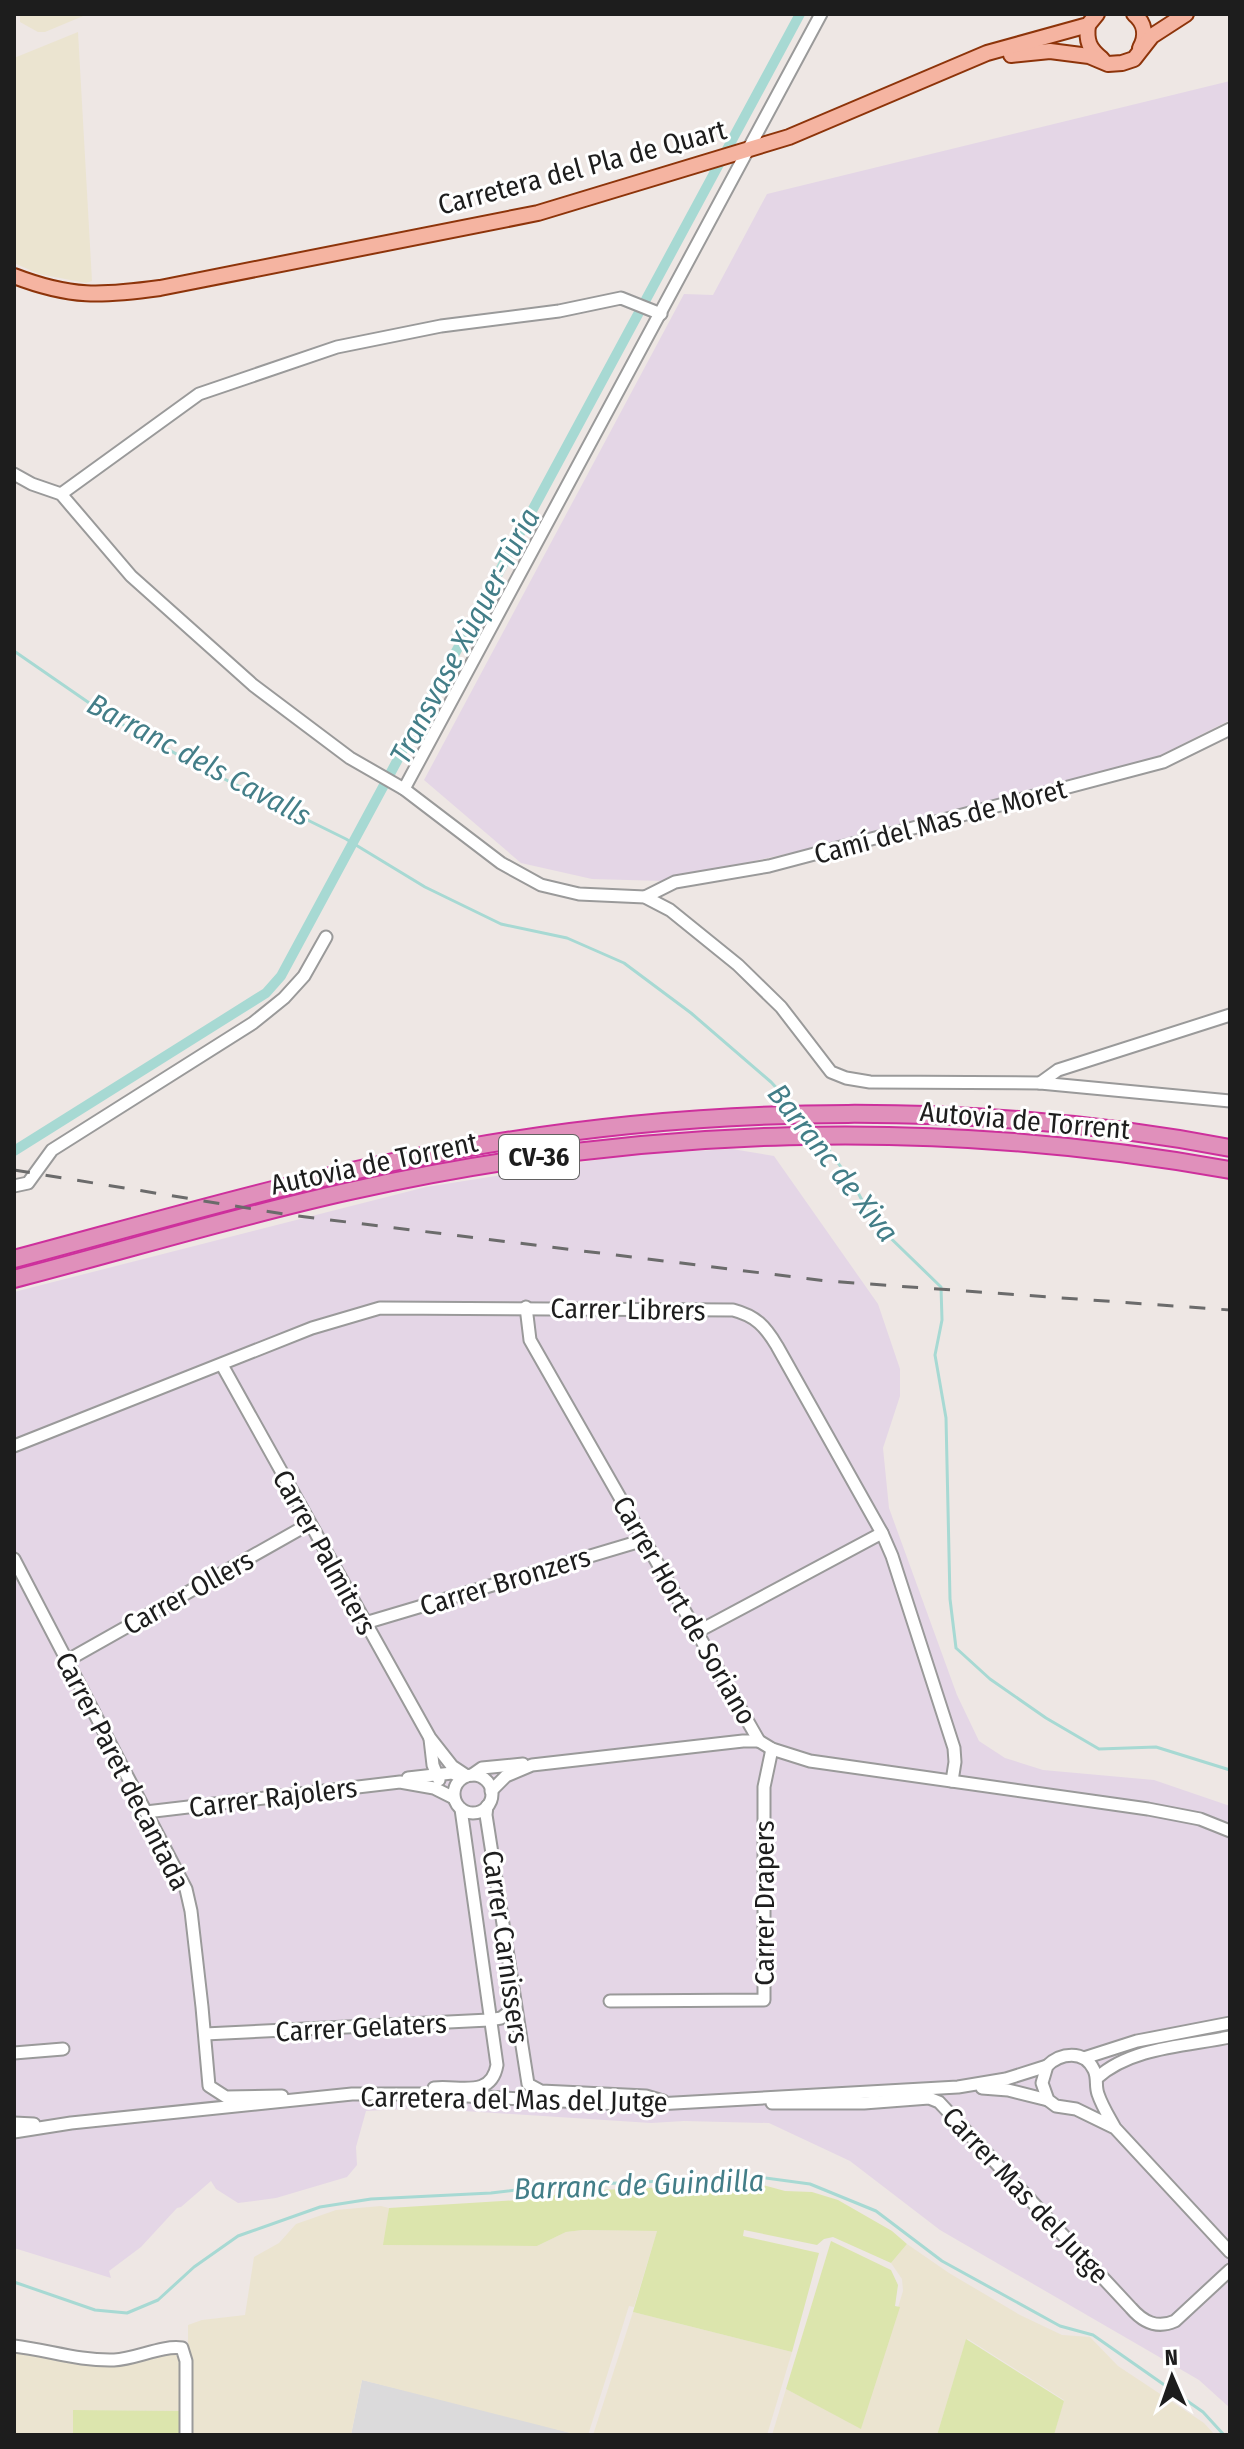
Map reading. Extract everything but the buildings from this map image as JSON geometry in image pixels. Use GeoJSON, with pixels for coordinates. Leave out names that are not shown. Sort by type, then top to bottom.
{"type":"FeatureCollection","features":[{"type":"Feature","properties":{"kind":"highway","name":"Autovia de Torrent"},"geometry":{"type":"LineString","coordinates":[[14,1259],[307,1182],[466,1148],[635,1125],[745,1117],[856,1115],[1003,1120],[1109,1130],[1230,1148]]}},
{"type":"Feature","properties":{"kind":"highway"},"geometry":{"type":"LineString","coordinates":[[1109,1130],[1230,1141]]}},
{"type":"Feature","properties":{"kind":"highway","name":"Autovia de Torrent"},"geometry":{"type":"LineString","coordinates":[[14,1279],[349,1191],[469,1168],[626,1145],[754,1136],[865,1135],[1000,1140],[1108,1150],[1224,1169]]}},
{"type":"Feature","properties":{"kind":"main road"},"geometry":{"type":"LineString","coordinates":[[1134,14],[1142,22],[1145,32],[1134,59]]}},
{"type":"Feature","properties":{"kind":"main road"},"geometry":{"type":"LineString","coordinates":[[919,82],[985,60],[1029,52],[1070,52],[1108,64],[1134,59],[1152,36],[1186,14]]}},
{"type":"Feature","properties":{"kind":"main road","name":"Carretera del Pla de Quart"},"geometry":{"type":"LineString","coordinates":[[14,276],[48,289],[84,295],[160,288],[538,213],[789,137],[987,53],[1092,20]]}},
{"type":"Feature","properties":{"kind":"main road"},"geometry":{"type":"LineString","coordinates":[[1092,20],[1086,40],[1094,53],[1108,64]]}},
{"type":"Feature","properties":{"kind":"street"},"geometry":{"type":"LineString","coordinates":[[399,786],[661,314],[745,150],[821,14]]}},
{"type":"Feature","properties":{"kind":"street"},"geometry":{"type":"LineString","coordinates":[[61,494],[199,394],[337,347],[441,326],[559,311],[621,298],[661,314]]}},
{"type":"Feature","properties":{"kind":"street"},"geometry":{"type":"LineString","coordinates":[[14,474],[61,494],[131,576],[253,685],[350,758],[399,786],[501,863],[541,885],[579,894],[645,897],[670,910],[738,965],[781,1007],[831,1072],[870,1082],[1040,1083],[1230,1101]]}},
{"type":"Feature","properties":{"kind":"street","name":"Camí del Mas de Moret"},"geometry":{"type":"LineString","coordinates":[[645,897],[675,882],[769,866],[1163,762],[1230,729]]}},
{"type":"Feature","properties":{"kind":"street"},"geometry":{"type":"LineString","coordinates":[[14,1186],[28,1183],[52,1150],[274,1007],[304,976],[326,937]]}},
{"type":"Feature","properties":{"kind":"street"},"geometry":{"type":"LineString","coordinates":[[1040,1083],[1058,1070],[1230,1015]]}},
{"type":"Feature","properties":{"kind":"street","name":"Carrer Hort de Soriano"},"geometry":{"type":"LineString","coordinates":[[526,1307],[530,1340],[759,1741],[772,1749],[810,1761],[1148,1809],[1200,1819],[1230,1831]]}},
{"type":"Feature","properties":{"kind":"street","name":"Carrer Librers"},"geometry":{"type":"LineString","coordinates":[[14,1446],[312,1328],[380,1308],[733,1310],[760,1320],[882,1533],[954,1748],[952,1781]]}},
{"type":"Feature","properties":{"kind":"street","name":"Carrer Palmiters"},"geometry":{"type":"LineString","coordinates":[[222,1365],[430,1738],[452,1766],[467,1776]]}},
{"type":"Feature","properties":{"kind":"street","name":"Carrer Ollers"},"geometry":{"type":"LineString","coordinates":[[68,1660],[309,1524]]}},
{"type":"Feature","properties":{"kind":"street"},"geometry":{"type":"LineString","coordinates":[[697,1632],[882,1533]]}},
{"type":"Feature","properties":{"kind":"street","name":"Carrer Bronzers"},"geometry":{"type":"LineString","coordinates":[[365,1623],[644,1540]]}},
{"type":"Feature","properties":{"kind":"street","name":"Carrer Paret decantada"},"geometry":{"type":"LineString","coordinates":[[14,1559],[186,1889],[191,1911],[209,2086],[226,2097],[274,2094],[304,2099]]}},
{"type":"Feature","properties":{"kind":"street","name":"Carrer Palmiters"},"geometry":{"type":"LineString","coordinates":[[430,1738],[436,1774],[450,1795]]}},
{"type":"Feature","properties":{"kind":"street","name":"Carrer Rajolers"},"geometry":{"type":"LineString","coordinates":[[400,1782],[436,1774],[467,1776],[482,1768],[512,1764],[532,1765],[759,1741]]}},
{"type":"Feature","properties":{"kind":"street","name":"Carrer Drapers"},"geometry":{"type":"LineString","coordinates":[[610,2001],[764,2000],[764,1787],[772,1749]]}},
{"type":"Feature","properties":{"kind":"street"},"geometry":{"type":"LineString","coordinates":[[416,1777],[431,1755]]}},
{"type":"Feature","properties":{"kind":"street","name":"Carrer Rajolers"},"geometry":{"type":"LineString","coordinates":[[491,1791],[506,1776],[532,1765]]}},
{"type":"Feature","properties":{"kind":"street"},"geometry":{"type":"LineString","coordinates":[[450,1795],[467,1776],[482,1778],[491,1791]]}},
{"type":"Feature","properties":{"kind":"street","name":"Carrer Rajolers"},"geometry":{"type":"LineString","coordinates":[[146,1812],[400,1782],[416,1783],[450,1795]]}},
{"type":"Feature","properties":{"kind":"street","name":"Carrer Carnissers"},"geometry":{"type":"LineString","coordinates":[[491,1791],[486,1815],[525,2079],[541,2091],[646,2096],[672,2103]]}},
{"type":"Feature","properties":{"kind":"street","name":"Carrer Carnissers"},"geometry":{"type":"LineString","coordinates":[[410,2094],[438,2087],[468,2088],[490,2083],[497,2065],[461,1809],[450,1795]]}},
{"type":"Feature","properties":{"kind":"street","name":"Carrer Carnissers"},"geometry":{"type":"LineString","coordinates":[[461,1809],[475,1813],[487,1806]]}},
{"type":"Feature","properties":{"kind":"street","name":"Carrer Gelaters"},"geometry":{"type":"LineString","coordinates":[[205,2034],[489,2020],[501,2018],[514,2008]]}},
{"type":"Feature","properties":{"kind":"street"},"geometry":{"type":"LineString","coordinates":[[1084,2058],[1137,2041],[1230,2023]]}},
{"type":"Feature","properties":{"kind":"street"},"geometry":{"type":"LineString","coordinates":[[1230,2037],[1132,2056],[1112,2065],[1096,2084],[1085,2105],[1076,2109],[1066,2109],[1048,2100],[1042,2083],[1047,2066],[1064,2055],[1084,2058],[1095,2070],[1096,2084],[1115,2128],[1230,2252]]}},
{"type":"Feature","properties":{"kind":"street"},"geometry":{"type":"LineString","coordinates":[[14,2053],[63,2049]]}},
{"type":"Feature","properties":{"kind":"street","name":"Carretera del Mas del Jutge"},"geometry":{"type":"LineString","coordinates":[[14,2132],[71,2123],[352,2094],[639,2105],[958,2087],[1006,2079],[1047,2066]]}},
{"type":"Feature","properties":{"kind":"street","name":"Carretera del Mas del Jutge"},"geometry":{"type":"LineString","coordinates":[[958,2087],[1008,2090],[1048,2100]]}},
{"type":"Feature","properties":{"kind":"street","name":"Carrer Mas del Jutge"},"geometry":{"type":"LineString","coordinates":[[740,2099],[785,2104],[929,2098],[939,2102],[1148,2323],[1167,2325],[1175,2321],[1230,2270]]}},
{"type":"Feature","properties":{"kind":"street"},"geometry":{"type":"LineString","coordinates":[[1076,2109],[1115,2128]]}},
{"type":"Feature","properties":{"kind":"street","name":"Carretera del Mas del Jutge"},"geometry":{"type":"LineString","coordinates":[[14,2123],[71,2123]]}},
{"type":"Feature","properties":{"kind":"street"},"geometry":{"type":"LineString","coordinates":[[14,2346],[99,2360],[136,2357],[171,2347],[182,2348],[186,2361],[186,2435]]}},
{"type":"Feature","properties":{"kind":"shaded area"},"geometry":{"type":"Polygon","coordinates":[[[20,14],[88,14],[38,32],[20,22],[20,14]]]}},
{"type":"Feature","properties":{"kind":"shaded area"},"geometry":{"type":"Polygon","coordinates":[[[78,32],[92,281],[86,283],[39,274],[14,263],[14,58],[78,32]]]}},
{"type":"Feature","properties":{"kind":"shaded area"},"geometry":{"type":"Polygon","coordinates":[[[1230,81],[1230,720],[1157,757],[886,832],[663,881],[592,879],[521,863],[424,780],[684,294],[713,295],[767,194],[1230,81]]]}},
{"type":"Feature","properties":{"kind":"shaded area"},"geometry":{"type":"Polygon","coordinates":[[[732,1149],[774,1156],[878,1304],[900,1369],[900,1396],[883,1448],[889,1508],[957,1695],[979,1741],[1005,1758],[1043,1770],[1154,1780],[1230,1806],[1230,2408],[1199,2380],[940,2230],[850,2161],[769,2123],[651,2123],[419,2108],[366,2111],[356,2147],[357,2165],[347,2177],[276,2198],[238,2203],[216,2189],[211,2181],[177,2208],[141,2247],[109,2271],[111,2278],[14,2248],[14,1292],[426,1187],[628,1155],[732,1149]]]}},
{"type":"Feature","properties":{"kind":"shaded area"},"geometry":{"type":"Polygon","coordinates":[[[389,2208],[384,2245],[537,2246],[566,2232],[657,2231],[634,2307],[629,2306],[588,2435],[362,2380],[351,2435],[188,2435],[188,2325],[202,2320],[245,2315],[254,2257],[279,2243],[296,2224],[336,2210],[389,2208]]]}},
{"type":"Feature","properties":{"kind":"shaded area"},"geometry":{"type":"Polygon","coordinates":[[[907,2244],[1020,2315],[1062,2335],[1090,2337],[1118,2366],[1204,2423],[1215,2435],[1054,2435],[1064,2400],[968,2339],[937,2435],[772,2435],[786,2389],[861,2428],[903,2291],[902,2279],[891,2263],[907,2244]]]}},
{"type":"Feature","properties":{"kind":"shaded area"},"geometry":{"type":"Polygon","coordinates":[[[633,2312],[792,2352],[767,2435],[593,2435],[633,2312]]]}},
{"type":"Feature","properties":{"kind":"shaded area"},"geometry":{"type":"Polygon","coordinates":[[[14,2349],[103,2365],[177,2352],[180,2358],[182,2411],[74,2410],[73,2435],[14,2435],[14,2349]]]}},
{"type":"Feature","properties":{"kind":"shaded area"},"geometry":{"type":"Polygon","coordinates":[[[362,2380],[491,2411],[578,2435],[351,2435],[362,2380]]]}},
{"type":"Feature","properties":{"kind":"green space"},"geometry":{"type":"Polygon","coordinates":[[[755,2183],[785,2191],[812,2192],[838,2200],[892,2231],[907,2244],[891,2263],[833,2237],[817,2245],[744,2230],[743,2236],[819,2253],[792,2352],[633,2312],[657,2231],[566,2232],[537,2246],[383,2245],[389,2208],[551,2198],[558,2192],[755,2183]]]}},
{"type":"Feature","properties":{"kind":"green space"},"geometry":{"type":"Polygon","coordinates":[[[831,2241],[891,2270],[898,2285],[895,2306],[900,2307],[861,2429],[786,2389],[831,2241]]]}},
{"type":"Feature","properties":{"kind":"green space"},"geometry":{"type":"Polygon","coordinates":[[[966,2339],[1064,2401],[1054,2435],[937,2435],[966,2339]]]}},
{"type":"Feature","properties":{"kind":"green space"},"geometry":{"type":"Polygon","coordinates":[[[73,2410],[182,2411],[183,2435],[73,2435],[73,2410]]]}},
{"type":"Feature","properties":{"kind":"waterway","name":"Transvase Xùquer-Tùria"},"geometry":{"type":"LineString","coordinates":[[14,1151],[266,993],[281,976],[800,14]]}},
{"type":"Feature","properties":{"kind":"waterway","name":"Barranc de Xiva"},"geometry":{"type":"LineString","coordinates":[[14,651],[111,718],[200,767],[346,839],[425,887],[501,924],[567,938],[624,963],[691,1013],[771,1082],[797,1110]]}},
{"type":"Feature","properties":{"kind":"waterway","name":"Barranc de Xiva"},"geometry":{"type":"LineString","coordinates":[[824,1143],[855,1187],[873,1221],[941,1287],[942,1320],[935,1355],[946,1418],[950,1599],[956,1648],[990,1679],[1046,1718],[1099,1749],[1156,1747],[1230,1770]]}},
{"type":"Feature","properties":{"kind":"waterway","name":"Barranc de Guindilla"},"geometry":{"type":"LineString","coordinates":[[14,2282],[95,2310],[127,2313],[158,2300],[194,2267],[238,2236],[320,2207],[371,2199],[491,2193],[549,2186],[758,2177],[810,2184],[876,2211],[942,2261],[1060,2326],[1093,2335],[1203,2412],[1224,2435]]}},
{"type":"Feature","properties":{"kind":"railway"},"geometry":{"type":"LineString","coordinates":[[14,1170],[290,1215],[827,1281],[1230,1310]]}},
{"type":"Feature","properties":{"kind":"water label","name":"Barranc dels Cavalls"},"geometry":{"type":"Point","coordinates":[199,760]}}]}
